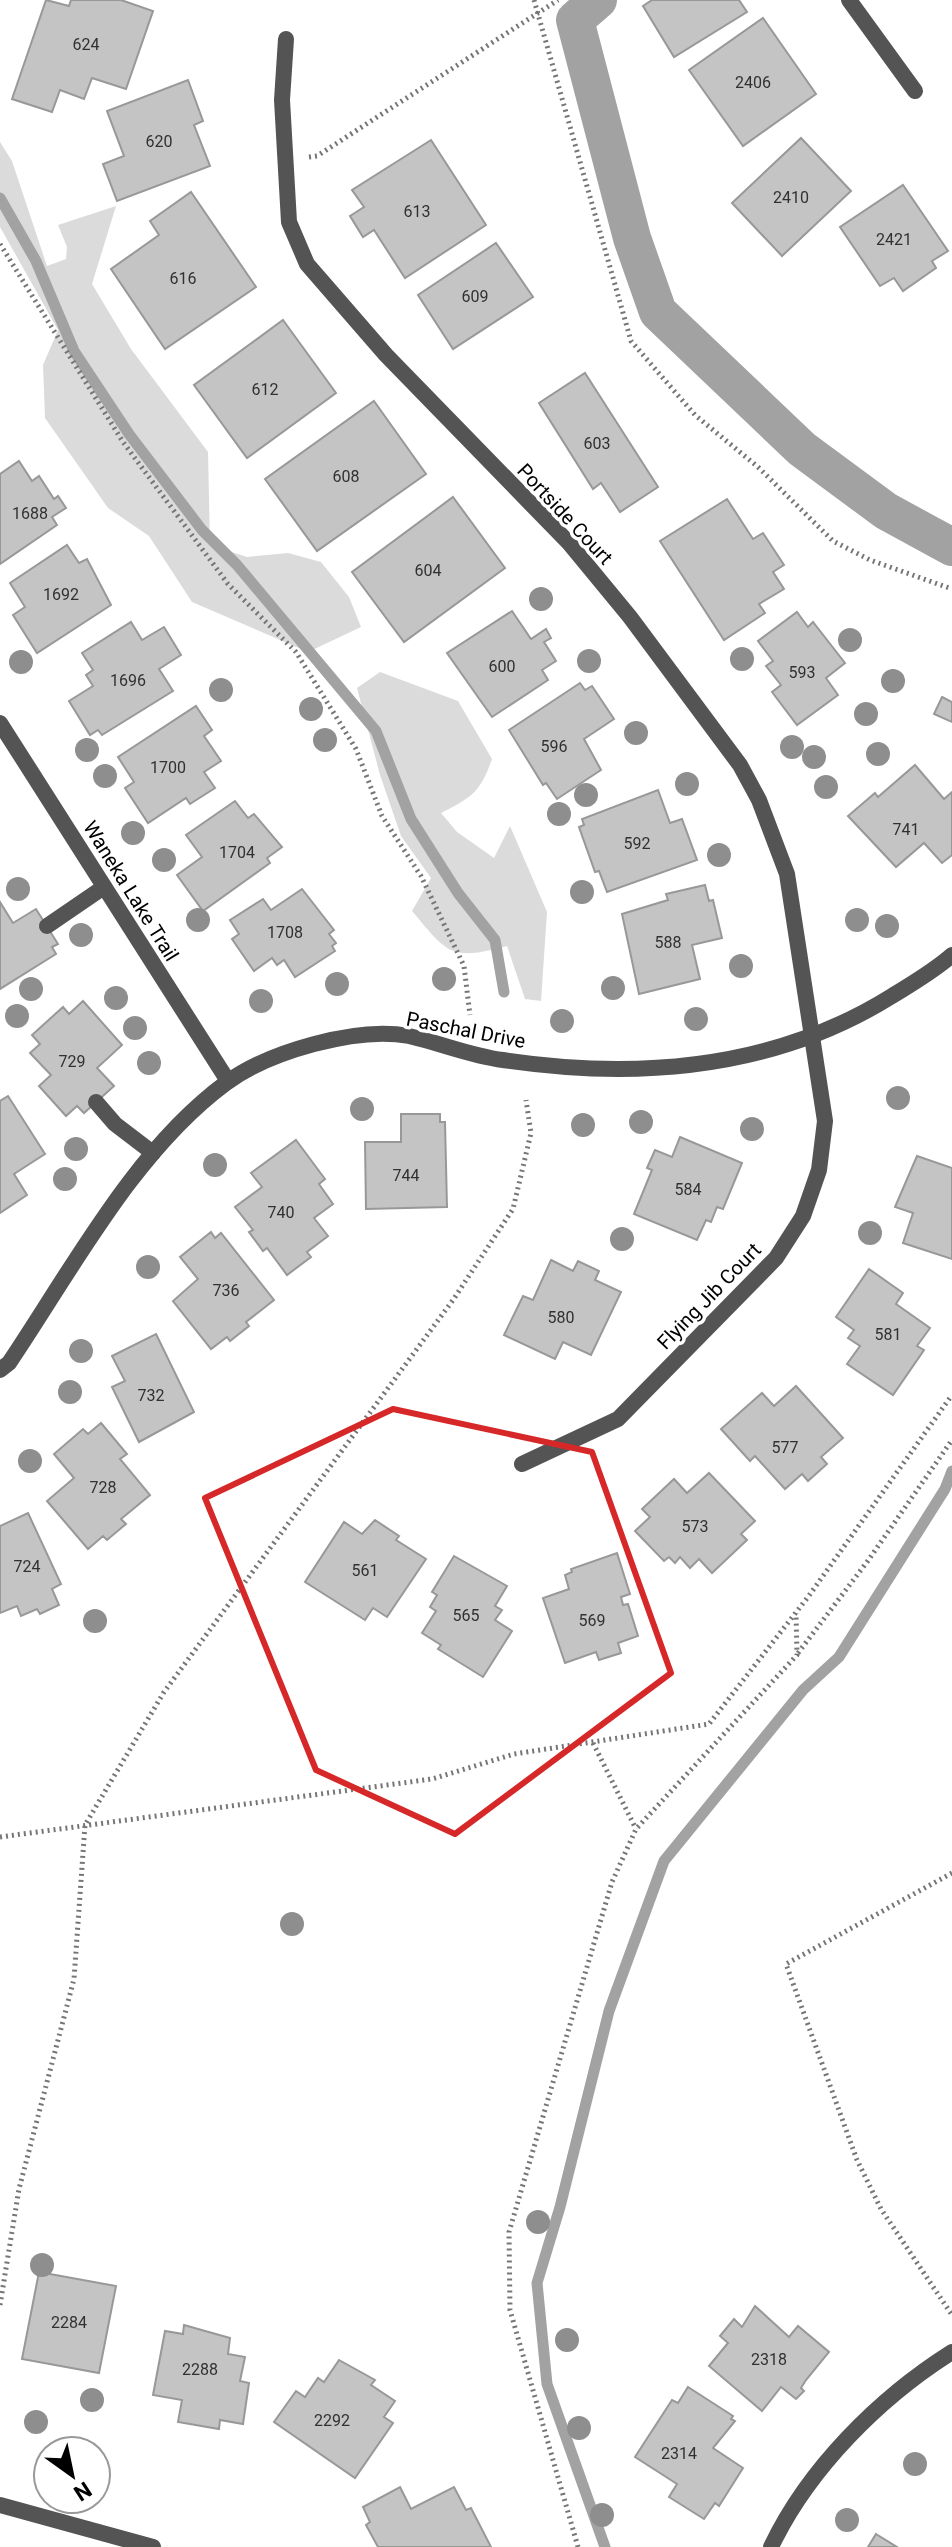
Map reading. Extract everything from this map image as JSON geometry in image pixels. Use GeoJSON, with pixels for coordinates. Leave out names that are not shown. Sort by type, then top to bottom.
{"type":"FeatureCollection","features":[{"type":"Feature","properties":{"kind":"street"},"geometry":{"type":"LineString","coordinates":[[849,0],[915,91]]}},
{"type":"Feature","properties":{"kind":"street","name":"Portside Court"},"geometry":{"type":"LineString","coordinates":[[286,39],[282,100],[289,222],[307,264],[386,355],[569,543],[673,673],[740,765],[759,800],[787,874],[812,1037]]}},
{"type":"Feature","properties":{"kind":"street","name":"Waneka Lake Trail"},"geometry":{"type":"LineString","coordinates":[[0,723],[228,1081]]}},
{"type":"Feature","properties":{"kind":"street"},"geometry":{"type":"LineString","coordinates":[[47,926],[104,887]]}},
{"type":"Feature","properties":{"kind":"street","name":"Paschal Drive"},"geometry":{"type":"LineString","coordinates":[[0,1370],[9,1363],[171,1128],[228,1081],[272,1057],[337,1038],[406,1035],[500,1060],[619,1071],[719,1063],[812,1037],[859,1016],[952,955]]}},
{"type":"Feature","properties":{"kind":"street","name":"Flying Jib Court"},"geometry":{"type":"LineString","coordinates":[[522,1464],[618,1419],[776,1258],[803,1216],[819,1170],[825,1121],[812,1037]]}},
{"type":"Feature","properties":{"kind":"street"},"geometry":{"type":"LineString","coordinates":[[96,1102],[115,1124],[153,1153]]}},
{"type":"Feature","properties":{"kind":"street"},"geometry":{"type":"LineString","coordinates":[[771,2547],[819,2472],[884,2403],[952,2352]]}},
{"type":"Feature","properties":{"kind":"street"},"geometry":{"type":"LineString","coordinates":[[0,2505],[153,2547]]}},
{"type":"Feature","properties":{"kind":"path"},"geometry":{"type":"LineString","coordinates":[[534,0],[631,341],[695,415],[758,467],[833,541],[870,560],[952,589]]}},
{"type":"Feature","properties":{"kind":"path"},"geometry":{"type":"LineString","coordinates":[[284,161],[317,156],[558,0]]}},
{"type":"Feature","properties":{"kind":"path"},"geometry":{"type":"LineString","coordinates":[[0,244],[123,442],[228,584],[296,652],[349,737],[382,816],[421,876],[464,966],[470,1015]]}},
{"type":"Feature","properties":{"kind":"path"},"geometry":{"type":"LineString","coordinates":[[0,2305],[19,2189],[74,1979],[85,1825],[164,1692],[453,1300],[513,1209],[531,1133],[526,1100]]}},
{"type":"Feature","properties":{"kind":"path"},"geometry":{"type":"LineString","coordinates":[[0,1837],[432,1779],[514,1754],[709,1724],[796,1613],[952,1395]]}},
{"type":"Feature","properties":{"kind":"path"},"geometry":{"type":"LineString","coordinates":[[578,2547],[510,2310],[509,2232],[612,1882],[636,1829],[797,1655],[881,1543],[952,1440]]}},
{"type":"Feature","properties":{"kind":"path"},"geometry":{"type":"LineString","coordinates":[[796,1613],[797,1655]]}},
{"type":"Feature","properties":{"kind":"path"},"geometry":{"type":"LineString","coordinates":[[593,1743],[636,1829]]}},
{"type":"Feature","properties":{"kind":"path"},"geometry":{"type":"LineString","coordinates":[[952,1873],[786,1964],[857,2160],[881,2209],[952,2315]]}},
{"type":"Feature","properties":{"kind":"highlighted area"},"geometry":{"type":"Polygon","coordinates":[[[393,1409],[592,1452],[671,1673],[455,1834],[316,1770],[205,1498],[393,1409]]]}},
{"type":"Feature","properties":{"kind":"shaded area"},"geometry":{"type":"Polygon","coordinates":[[[0,142],[12,161],[47,266],[66,259],[67,247],[58,225],[116,206],[92,284],[131,349],[208,452],[210,545],[247,557],[288,553],[321,562],[349,597],[361,627],[308,652],[192,602],[149,536],[108,508],[45,418],[43,365],[58,330],[0,227],[0,142]]]}},
{"type":"Feature","properties":{"kind":"shaded area"},"geometry":{"type":"Polygon","coordinates":[[[380,672],[458,701],[492,759],[474,793],[441,813],[457,832],[494,858],[510,826],[547,912],[541,1001],[525,999],[507,946],[474,953],[452,950],[434,937],[412,911],[431,878],[401,836],[380,775],[357,688],[380,672]]]}},
{"type":"Feature","properties":{"kind":"building"},"geometry":{"type":"Polygon","coordinates":[[[46,0],[69,6],[71,0],[121,0],[153,11],[126,89],[92,78],[84,99],[60,90],[52,112],[12,99],[46,0]]]}},
{"type":"Feature","properties":{"kind":"building"},"geometry":{"type":"Polygon","coordinates":[[[652,0],[739,0],[747,12],[674,57],[643,6],[652,0]]]}},
{"type":"Feature","properties":{"kind":"building"},"geometry":{"type":"Polygon","coordinates":[[[763,18],[816,94],[743,146],[689,70],[763,18]]]}},
{"type":"Feature","properties":{"kind":"building"},"geometry":{"type":"Polygon","coordinates":[[[188,80],[203,121],[194,125],[210,166],[117,201],[103,164],[124,156],[107,111],[188,80]]]}},
{"type":"Feature","properties":{"kind":"building"},"geometry":{"type":"Polygon","coordinates":[[[801,138],[851,191],[782,256],[732,203],[801,138]]]}},
{"type":"Feature","properties":{"kind":"building"},"geometry":{"type":"Polygon","coordinates":[[[431,140],[486,225],[405,278],[374,230],[363,237],[350,216],[364,207],[352,190],[431,140]]]}},
{"type":"Feature","properties":{"kind":"building"},"geometry":{"type":"Polygon","coordinates":[[[903,185],[948,251],[932,261],[936,268],[903,291],[894,278],[880,286],[840,227],[903,185]]]}},
{"type":"Feature","properties":{"kind":"building"},"geometry":{"type":"Polygon","coordinates":[[[191,192],[256,287],[165,349],[111,269],[159,235],[150,221],[191,192]]]}},
{"type":"Feature","properties":{"kind":"building"},"geometry":{"type":"Polygon","coordinates":[[[496,243],[533,297],[453,349],[418,295],[496,243]]]}},
{"type":"Feature","properties":{"kind":"building"},"geometry":{"type":"Polygon","coordinates":[[[283,320],[336,393],[247,458],[194,385],[283,320]]]}},
{"type":"Feature","properties":{"kind":"building"},"geometry":{"type":"Polygon","coordinates":[[[585,373],[658,487],[620,512],[601,483],[593,489],[539,403],[585,373]]]}},
{"type":"Feature","properties":{"kind":"building"},"geometry":{"type":"Polygon","coordinates":[[[374,401],[426,474],[317,551],[265,479],[374,401]]]}},
{"type":"Feature","properties":{"kind":"building"},"geometry":{"type":"Polygon","coordinates":[[[19,461],[32,481],[39,476],[54,499],[58,496],[66,508],[52,517],[57,525],[0,564],[0,474],[19,461]]]}},
{"type":"Feature","properties":{"kind":"building"},"geometry":{"type":"Polygon","coordinates":[[[453,497],[505,568],[404,642],[352,572],[453,497]]]}},
{"type":"Feature","properties":{"kind":"building"},"geometry":{"type":"Polygon","coordinates":[[[727,499],[753,539],[763,533],[784,565],[773,572],[784,589],[759,604],[765,613],[724,640],[660,541],[727,499]]]}},
{"type":"Feature","properties":{"kind":"building"},"geometry":{"type":"Polygon","coordinates":[[[67,545],[79,563],[87,559],[111,605],[37,653],[13,615],[25,607],[10,583],[67,545]]]}},
{"type":"Feature","properties":{"kind":"building"},"geometry":{"type":"Polygon","coordinates":[[[512,611],[531,639],[546,629],[551,638],[544,642],[556,661],[542,670],[548,680],[492,717],[447,653],[512,611]]]}},
{"type":"Feature","properties":{"kind":"building"},"geometry":{"type":"Polygon","coordinates":[[[797,612],[808,627],[813,622],[845,663],[826,678],[838,695],[797,725],[772,692],[781,685],[766,666],[773,661],[758,641],[797,612]]]}},
{"type":"Feature","properties":{"kind":"building"},"geometry":{"type":"Polygon","coordinates":[[[131,622],[142,640],[164,627],[181,655],[159,669],[173,691],[102,735],[98,730],[90,735],[69,701],[93,686],[86,675],[93,670],[82,653],[131,622]]]}},
{"type":"Feature","properties":{"kind":"building"},"geometry":{"type":"Polygon","coordinates":[[[580,683],[585,690],[592,686],[614,719],[584,739],[601,770],[557,799],[546,783],[543,785],[509,730],[580,683]]]}},
{"type":"Feature","properties":{"kind":"building"},"geometry":{"type":"Polygon","coordinates":[[[942,697],[952,702],[952,722],[934,714],[942,697]]]}},
{"type":"Feature","properties":{"kind":"building"},"geometry":{"type":"Polygon","coordinates":[[[196,706],[212,730],[204,736],[221,761],[204,772],[215,788],[190,804],[186,798],[148,823],[125,788],[134,782],[118,757],[196,706]]]}},
{"type":"Feature","properties":{"kind":"building"},"geometry":{"type":"Polygon","coordinates":[[[915,765],[944,799],[952,792],[952,855],[942,863],[924,843],[896,867],[848,816],[875,793],[878,797],[915,765]]]}},
{"type":"Feature","properties":{"kind":"building"},"geometry":{"type":"Polygon","coordinates":[[[658,790],[670,823],[682,819],[697,860],[607,892],[599,871],[595,872],[579,827],[584,825],[582,819],[658,790]]]}},
{"type":"Feature","properties":{"kind":"building"},"geometry":{"type":"Polygon","coordinates":[[[235,801],[248,818],[254,814],[282,847],[267,858],[270,863],[203,911],[177,875],[202,857],[186,835],[235,801]]]}},
{"type":"Feature","properties":{"kind":"building"},"geometry":{"type":"Polygon","coordinates":[[[705,885],[709,901],[713,900],[722,938],[692,945],[700,979],[639,994],[622,914],[668,900],[666,894],[705,885]]]}},
{"type":"Feature","properties":{"kind":"building"},"geometry":{"type":"Polygon","coordinates":[[[302,889],[334,930],[329,934],[336,943],[332,946],[335,951],[295,977],[284,960],[277,965],[272,958],[254,971],[232,939],[239,934],[230,920],[263,899],[271,910],[302,889]]]}},
{"type":"Feature","properties":{"kind":"building"},"geometry":{"type":"Polygon","coordinates":[[[0,902],[13,923],[36,909],[58,944],[52,947],[56,954],[0,989],[0,902]]]}},
{"type":"Feature","properties":{"kind":"building"},"geometry":{"type":"Polygon","coordinates":[[[83,1001],[122,1045],[97,1068],[114,1086],[84,1113],[77,1106],[66,1116],[39,1086],[51,1075],[30,1053],[40,1044],[32,1035],[63,1007],[69,1014],[83,1001]]]}},
{"type":"Feature","properties":{"kind":"building"},"geometry":{"type":"Polygon","coordinates":[[[8,1096],[45,1154],[14,1174],[27,1195],[0,1213],[0,1101],[8,1096]]]}},
{"type":"Feature","properties":{"kind":"building"},"geometry":{"type":"Polygon","coordinates":[[[401,1114],[440,1114],[440,1122],[445,1122],[447,1207],[366,1209],[365,1142],[401,1142],[401,1114]]]}},
{"type":"Feature","properties":{"kind":"building"},"geometry":{"type":"Polygon","coordinates":[[[680,1137],[742,1163],[723,1209],[717,1207],[711,1222],[706,1220],[697,1240],[634,1214],[652,1170],[647,1168],[655,1150],[672,1157],[680,1137]]]}},
{"type":"Feature","properties":{"kind":"building"},"geometry":{"type":"Polygon","coordinates":[[[296,1140],[325,1179],[319,1184],[333,1204],[314,1218],[328,1236],[307,1252],[311,1257],[287,1275],[267,1248],[263,1251],[249,1232],[253,1230],[235,1207],[262,1187],[251,1173],[296,1140]]]}},
{"type":"Feature","properties":{"kind":"building"},"geometry":{"type":"Polygon","coordinates":[[[917,1156],[952,1168],[952,1259],[903,1243],[913,1213],[895,1207],[917,1156]]]}},
{"type":"Feature","properties":{"kind":"building"},"geometry":{"type":"Polygon","coordinates":[[[211,1232],[215,1238],[221,1233],[274,1300],[246,1322],[249,1326],[230,1341],[227,1337],[211,1349],[173,1301],[198,1279],[180,1257],[211,1232]]]}},
{"type":"Feature","properties":{"kind":"building"},"geometry":{"type":"Polygon","coordinates":[[[551,1260],[573,1271],[578,1261],[599,1271],[595,1280],[621,1292],[591,1355],[563,1342],[555,1359],[504,1335],[523,1296],[533,1300],[551,1260]]]}},
{"type":"Feature","properties":{"kind":"building"},"geometry":{"type":"Polygon","coordinates":[[[869,1269],[903,1293],[896,1304],[930,1328],[917,1346],[924,1350],[893,1395],[847,1364],[860,1346],[848,1338],[854,1330],[836,1317],[869,1269]]]}},
{"type":"Feature","properties":{"kind":"building"},"geometry":{"type":"Polygon","coordinates":[[[156,1334],[194,1412],[139,1442],[112,1387],[125,1381],[112,1356],[156,1334]]]}},
{"type":"Feature","properties":{"kind":"building"},"geometry":{"type":"Polygon","coordinates":[[[796,1386],[843,1438],[821,1457],[827,1464],[808,1481],[802,1474],[785,1489],[755,1456],[750,1461],[721,1429],[762,1393],[774,1406],[796,1386]]]}},
{"type":"Feature","properties":{"kind":"building"},"geometry":{"type":"Polygon","coordinates":[[[101,1423],[127,1454],[120,1459],[150,1495],[121,1519],[126,1524],[107,1540],[103,1536],[88,1549],[47,1501],[74,1478],[54,1454],[83,1429],[88,1434],[101,1423]]]}},
{"type":"Feature","properties":{"kind":"building"},"geometry":{"type":"Polygon","coordinates":[[[709,1473],[755,1521],[741,1534],[747,1540],[712,1573],[699,1559],[690,1568],[680,1557],[675,1563],[669,1557],[664,1561],[635,1531],[650,1517],[642,1509],[674,1479],[687,1493],[709,1473]]]}},
{"type":"Feature","properties":{"kind":"building"},"geometry":{"type":"Polygon","coordinates":[[[28,1513],[61,1584],[52,1589],[59,1605],[40,1614],[37,1609],[21,1616],[17,1606],[0,1613],[0,1526],[28,1513]]]}},
{"type":"Feature","properties":{"kind":"building"},"geometry":{"type":"Polygon","coordinates":[[[375,1520],[399,1536],[396,1540],[426,1559],[387,1617],[373,1608],[365,1620],[305,1582],[344,1522],[362,1534],[375,1520]]]}},
{"type":"Feature","properties":{"kind":"building"},"geometry":{"type":"Polygon","coordinates":[[[617,1553],[630,1594],[621,1597],[623,1605],[628,1604],[638,1636],[618,1643],[621,1653],[599,1660],[596,1652],[565,1663],[543,1598],[569,1589],[565,1575],[572,1572],[571,1569],[617,1553]]]}},
{"type":"Feature","properties":{"kind":"building"},"geometry":{"type":"Polygon","coordinates":[[[454,1556],[507,1586],[495,1606],[502,1610],[495,1620],[512,1631],[483,1677],[438,1649],[441,1645],[422,1633],[436,1611],[430,1607],[437,1595],[432,1592],[454,1556]]]}},
{"type":"Feature","properties":{"kind":"building"},"geometry":{"type":"Polygon","coordinates":[[[39,2272],[116,2286],[99,2373],[22,2359],[39,2272]]]}},
{"type":"Feature","properties":{"kind":"building"},"geometry":{"type":"Polygon","coordinates":[[[755,2306],[789,2337],[798,2326],[829,2352],[806,2380],[801,2388],[804,2391],[796,2399],[781,2387],[762,2411],[709,2366],[728,2343],[720,2336],[734,2319],[742,2327],[755,2306]]]}},
{"type":"Feature","properties":{"kind":"building"},"geometry":{"type":"Polygon","coordinates":[[[184,2325],[230,2338],[228,2354],[245,2357],[240,2381],[249,2383],[243,2424],[220,2420],[219,2429],[178,2422],[182,2400],[153,2395],[165,2331],[183,2334],[184,2325]]]}},
{"type":"Feature","properties":{"kind":"building"},"geometry":{"type":"Polygon","coordinates":[[[339,2360],[375,2380],[371,2385],[395,2401],[384,2417],[393,2423],[355,2478],[274,2422],[296,2391],[305,2397],[318,2378],[324,2382],[339,2360]]]}},
{"type":"Feature","properties":{"kind":"building"},"geometry":{"type":"Polygon","coordinates":[[[688,2387],[733,2416],[731,2419],[735,2421],[713,2448],[743,2468],[719,2506],[715,2503],[704,2519],[669,2497],[677,2484],[635,2457],[672,2400],[678,2403],[688,2387]]]}},
{"type":"Feature","properties":{"kind":"building"},"geometry":{"type":"Polygon","coordinates":[[[400,2487],[411,2509],[454,2487],[466,2510],[471,2508],[491,2547],[378,2547],[366,2525],[370,2522],[363,2507],[400,2487]]]}},
{"type":"Feature","properties":{"kind":"building"},"geometry":{"type":"Polygon","coordinates":[[[876,2534],[897,2547],[868,2547],[876,2534]]]}},
{"type":"Feature","properties":{"kind":"waterway"},"geometry":{"type":"LineString","coordinates":[[598,0],[575,20],[632,238],[658,312],[802,449],[886,511],[952,547]]}},
{"type":"Feature","properties":{"kind":"waterway"},"geometry":{"type":"LineString","coordinates":[[0,198],[36,261],[74,351],[129,434],[202,530],[237,565],[376,731],[411,819],[458,893],[495,940],[504,992]]}},
{"type":"Feature","properties":{"kind":"waterway"},"geometry":{"type":"LineString","coordinates":[[605,2547],[547,2384],[537,2283],[560,2207],[609,2011],[664,1861],[803,1690],[839,1657],[945,1489],[952,1471]]}}]}
